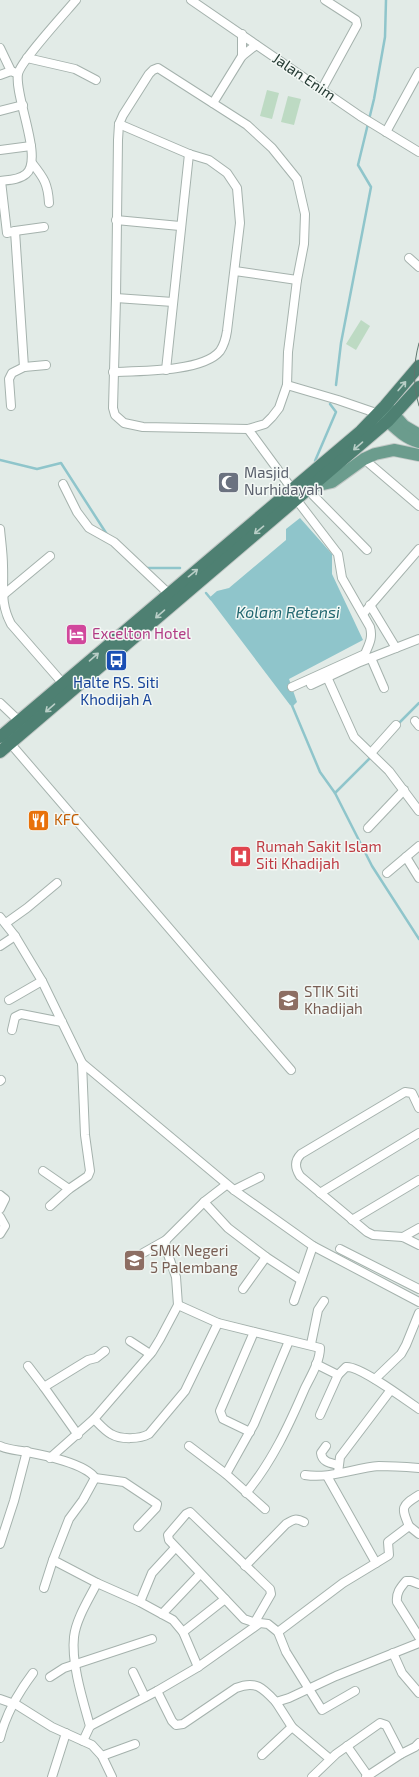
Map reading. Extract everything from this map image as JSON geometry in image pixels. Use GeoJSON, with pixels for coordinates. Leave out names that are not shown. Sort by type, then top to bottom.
{"type":"FeatureCollection","features":[{"type":"Feature","properties":{"kind":"highway"},"geometry":{"type":"LineString","coordinates":[[5,740],[294,494],[361,431],[387,414],[419,366]]}},
{"type":"Feature","properties":{"kind":"highway"},"geometry":{"type":"LineString","coordinates":[[0,752],[5,740],[19,721],[67,687],[168,593],[294,494],[308,488],[387,414],[419,387]]}},
{"type":"Feature","properties":{"kind":"main road"},"geometry":{"type":"LineString","coordinates":[[387,414],[410,430],[419,434]]}},
{"type":"Feature","properties":{"kind":"main road"},"geometry":{"type":"LineString","coordinates":[[387,414],[397,431],[410,439],[419,442]]}},
{"type":"Feature","properties":{"kind":"main road"},"geometry":{"type":"LineString","coordinates":[[308,488],[332,482],[364,459],[375,454],[394,450],[419,455]]}},
{"type":"Feature","properties":{"kind":"street"},"geometry":{"type":"LineString","coordinates":[[0,75],[15,72],[76,0]]}},
{"type":"Feature","properties":{"kind":"street","name":"Jalan Enim"},"geometry":{"type":"LineString","coordinates":[[191,0],[360,116],[419,152]]}},
{"type":"Feature","properties":{"kind":"street"},"geometry":{"type":"LineString","coordinates":[[322,89],[357,25],[356,20],[325,0]]}},
{"type":"Feature","properties":{"kind":"street"},"geometry":{"type":"LineString","coordinates":[[242,34],[242,56]]}},
{"type":"Feature","properties":{"kind":"street"},"geometry":{"type":"LineString","coordinates":[[213,103],[242,56],[256,45]]}},
{"type":"Feature","properties":{"kind":"street"},"geometry":{"type":"LineString","coordinates":[[0,48],[15,72],[31,146],[32,163],[30,170],[24,176],[18,179],[1,181],[3,234],[44,226]]}},
{"type":"Feature","properties":{"kind":"street"},"geometry":{"type":"LineString","coordinates":[[27,58],[75,69],[96,80]]}},
{"type":"Feature","properties":{"kind":"street"},"geometry":{"type":"LineString","coordinates":[[156,68],[161,69],[213,103],[247,125],[257,134],[272,148],[297,179],[305,214],[304,244],[297,280],[288,352],[287,385],[279,408],[272,417],[265,424],[248,429],[143,427],[124,423],[115,415],[113,408],[119,124],[123,115],[149,74],[156,68]]}},
{"type":"Feature","properties":{"kind":"street"},"geometry":{"type":"LineString","coordinates":[[386,132],[419,72]]}},
{"type":"Feature","properties":{"kind":"street"},"geometry":{"type":"LineString","coordinates":[[0,111],[23,105]]}},
{"type":"Feature","properties":{"kind":"street"},"geometry":{"type":"LineString","coordinates":[[113,372],[166,370],[207,361],[219,351],[225,341],[227,331],[240,223],[237,188],[227,173],[209,160],[188,154],[119,124]]}},
{"type":"Feature","properties":{"kind":"street"},"geometry":{"type":"LineString","coordinates":[[0,150],[31,146]]}},
{"type":"Feature","properties":{"kind":"street"},"geometry":{"type":"LineString","coordinates":[[166,370],[188,154]]}},
{"type":"Feature","properties":{"kind":"street"},"geometry":{"type":"LineString","coordinates":[[32,163],[45,180],[48,188],[50,203]]}},
{"type":"Feature","properties":{"kind":"street"},"geometry":{"type":"LineString","coordinates":[[116,220],[180,226]]}},
{"type":"Feature","properties":{"kind":"street"},"geometry":{"type":"LineString","coordinates":[[15,231],[24,367]]}},
{"type":"Feature","properties":{"kind":"street"},"geometry":{"type":"LineString","coordinates":[[408,258],[419,267]]}},
{"type":"Feature","properties":{"kind":"street"},"geometry":{"type":"LineString","coordinates":[[235,271],[297,280]]}},
{"type":"Feature","properties":{"kind":"street"},"geometry":{"type":"LineString","coordinates":[[116,298],[173,302]]}},
{"type":"Feature","properties":{"kind":"street"},"geometry":{"type":"LineString","coordinates":[[11,406],[10,376],[13,372],[24,367],[46,365]]}},
{"type":"Feature","properties":{"kind":"street"},"geometry":{"type":"LineString","coordinates":[[287,385],[387,414]]}},
{"type":"Feature","properties":{"kind":"street"},"geometry":{"type":"LineString","coordinates":[[248,429],[338,554],[342,578],[370,627],[372,634],[365,654],[292,686]]}},
{"type":"Feature","properties":{"kind":"street"},"geometry":{"type":"LineString","coordinates":[[364,459],[419,506]]}},
{"type":"Feature","properties":{"kind":"street"},"geometry":{"type":"LineString","coordinates":[[63,484],[77,512],[89,528],[114,542],[168,593]]}},
{"type":"Feature","properties":{"kind":"street"},"geometry":{"type":"LineString","coordinates":[[308,488],[367,550]]}},
{"type":"Feature","properties":{"kind":"street"},"geometry":{"type":"LineString","coordinates":[[0,529],[3,566],[2,596],[6,615],[11,624],[67,687]]}},
{"type":"Feature","properties":{"kind":"street"},"geometry":{"type":"LineString","coordinates":[[363,614],[419,549]]}},
{"type":"Feature","properties":{"kind":"street"},"geometry":{"type":"LineString","coordinates":[[2,596],[50,556]]}},
{"type":"Feature","properties":{"kind":"street"},"geometry":{"type":"LineString","coordinates":[[370,605],[396,648]]}},
{"type":"Feature","properties":{"kind":"street"},"geometry":{"type":"LineString","coordinates":[[310,685],[419,639]]}},
{"type":"Feature","properties":{"kind":"street"},"geometry":{"type":"LineString","coordinates":[[371,658],[384,688]]}},
{"type":"Feature","properties":{"kind":"street"},"geometry":{"type":"LineString","coordinates":[[327,677],[354,737],[360,745],[372,754],[404,790],[419,811]]}},
{"type":"Feature","properties":{"kind":"street"},"geometry":{"type":"LineString","coordinates":[[0,703],[19,721]]}},
{"type":"Feature","properties":{"kind":"street"},"geometry":{"type":"LineString","coordinates":[[372,754],[396,725]]}},
{"type":"Feature","properties":{"kind":"street"},"geometry":{"type":"LineString","coordinates":[[5,740],[291,1070]]}},
{"type":"Feature","properties":{"kind":"street"},"geometry":{"type":"LineString","coordinates":[[368,828],[404,790]]}},
{"type":"Feature","properties":{"kind":"street"},"geometry":{"type":"LineString","coordinates":[[387,873],[419,846]]}},
{"type":"Feature","properties":{"kind":"street"},"geometry":{"type":"LineString","coordinates":[[406,857],[419,878]]}},
{"type":"Feature","properties":{"kind":"street"},"geometry":{"type":"LineString","coordinates":[[50,1206],[69,1189],[88,1176],[90,1171],[85,1135],[82,1063],[42,982],[15,936],[3,920],[41,897],[58,883]]}},
{"type":"Feature","properties":{"kind":"street"},"geometry":{"type":"LineString","coordinates":[[0,946],[15,936]]}},
{"type":"Feature","properties":{"kind":"street"},"geometry":{"type":"LineString","coordinates":[[9,1000],[42,982]]}},
{"type":"Feature","properties":{"kind":"street"},"geometry":{"type":"LineString","coordinates":[[12,1030],[15,1017],[20,1014],[62,1022]]}},
{"type":"Feature","properties":{"kind":"street"},"geometry":{"type":"LineString","coordinates":[[82,1063],[226,1185],[313,1246],[419,1302]]}},
{"type":"Feature","properties":{"kind":"street"},"geometry":{"type":"LineString","coordinates":[[419,1108],[412,1092],[405,1092],[302,1154],[296,1162],[296,1171],[300,1176],[367,1232],[373,1235],[403,1237],[419,1245]]}},
{"type":"Feature","properties":{"kind":"street"},"geometry":{"type":"LineString","coordinates":[[320,1193],[419,1133]]}},
{"type":"Feature","properties":{"kind":"street"},"geometry":{"type":"LineString","coordinates":[[43,1171],[69,1189]]}},
{"type":"Feature","properties":{"kind":"street"},"geometry":{"type":"LineString","coordinates":[[234,1190],[260,1177]]}},
{"type":"Feature","properties":{"kind":"street"},"geometry":{"type":"LineString","coordinates":[[352,1220],[419,1180]]}},
{"type":"Feature","properties":{"kind":"street"},"geometry":{"type":"LineString","coordinates":[[143,1253],[166,1240],[204,1202],[226,1185]]}},
{"type":"Feature","properties":{"kind":"street"},"geometry":{"type":"LineString","coordinates":[[0,1195],[5,1201],[0,1209]]}},
{"type":"Feature","properties":{"kind":"street"},"geometry":{"type":"LineString","coordinates":[[204,1202],[228,1228],[266,1257],[301,1280]]}},
{"type":"Feature","properties":{"kind":"street"},"geometry":{"type":"LineString","coordinates":[[0,1217],[6,1226],[0,1234]]}},
{"type":"Feature","properties":{"kind":"street"},"geometry":{"type":"LineString","coordinates":[[403,1237],[419,1228]]}},
{"type":"Feature","properties":{"kind":"street"},"geometry":{"type":"LineString","coordinates":[[50,1458],[78,1435],[94,1419],[150,1354],[160,1340],[178,1305],[176,1277],[165,1246],[166,1240]]}},
{"type":"Feature","properties":{"kind":"street"},"geometry":{"type":"LineString","coordinates":[[294,1302],[313,1246]]}},
{"type":"Feature","properties":{"kind":"street"},"geometry":{"type":"LineString","coordinates":[[340,1249],[419,1289]]}},
{"type":"Feature","properties":{"kind":"street"},"geometry":{"type":"LineString","coordinates":[[243,1289],[266,1257]]}},
{"type":"Feature","properties":{"kind":"street"},"geometry":{"type":"LineString","coordinates":[[362,1272],[368,1263]]}},
{"type":"Feature","properties":{"kind":"street"},"geometry":{"type":"LineString","coordinates":[[311,1344],[318,1310],[324,1301]]}},
{"type":"Feature","properties":{"kind":"street"},"geometry":{"type":"LineString","coordinates":[[178,1305],[218,1323],[289,1341],[311,1344],[319,1347],[320,1349],[316,1364],[283,1436],[246,1493]]}},
{"type":"Feature","properties":{"kind":"street"},"geometry":{"type":"LineString","coordinates":[[375,1379],[401,1354],[419,1313]]}},
{"type":"Feature","properties":{"kind":"street"},"geometry":{"type":"LineString","coordinates":[[94,1419],[112,1434],[136,1438],[149,1434],[185,1391],[218,1323]]}},
{"type":"Feature","properties":{"kind":"street"},"geometry":{"type":"LineString","coordinates":[[250,1432],[223,1419],[220,1411],[254,1332]]}},
{"type":"Feature","properties":{"kind":"street"},"geometry":{"type":"LineString","coordinates":[[130,1341],[150,1354]]}},
{"type":"Feature","properties":{"kind":"street"},"geometry":{"type":"LineString","coordinates":[[226,1474],[250,1432],[289,1341]]}},
{"type":"Feature","properties":{"kind":"street"},"geometry":{"type":"LineString","coordinates":[[44,1387],[88,1360],[96,1358],[105,1351]]}},
{"type":"Feature","properties":{"kind":"street"},"geometry":{"type":"LineString","coordinates":[[316,1364],[338,1375]]}},
{"type":"Feature","properties":{"kind":"street"},"geometry":{"type":"LineString","coordinates":[[28,1366],[78,1435]]}},
{"type":"Feature","properties":{"kind":"street"},"geometry":{"type":"LineString","coordinates":[[320,1415],[338,1375],[346,1367],[351,1367],[375,1379],[390,1391],[419,1409]]}},
{"type":"Feature","properties":{"kind":"street"},"geometry":{"type":"LineString","coordinates":[[338,1469],[340,1457],[390,1391]]}},
{"type":"Feature","properties":{"kind":"street"},"geometry":{"type":"LineString","coordinates":[[0,1446],[8,1449],[27,1451],[82,1468],[91,1473],[95,1478],[124,1482],[157,1504],[156,1508],[138,1527]]}},
{"type":"Feature","properties":{"kind":"street"},"geometry":{"type":"LineString","coordinates":[[189,1446],[226,1474],[265,1509]]}},
{"type":"Feature","properties":{"kind":"street"},"geometry":{"type":"LineString","coordinates":[[326,1446],[321,1453],[322,1457],[338,1469]]}},
{"type":"Feature","properties":{"kind":"street"},"geometry":{"type":"LineString","coordinates":[[0,1544],[14,1501],[27,1451]]}},
{"type":"Feature","properties":{"kind":"street"},"geometry":{"type":"LineString","coordinates":[[305,1475],[317,1477],[327,1476],[338,1469],[378,1466],[419,1468]]}},
{"type":"Feature","properties":{"kind":"street"},"geometry":{"type":"LineString","coordinates":[[327,1476],[376,1562]]}},
{"type":"Feature","properties":{"kind":"street"},"geometry":{"type":"LineString","coordinates":[[44,1588],[68,1519],[89,1491],[95,1478]]}},
{"type":"Feature","properties":{"kind":"street"},"geometry":{"type":"LineString","coordinates":[[419,1495],[403,1507],[403,1511],[409,1526],[419,1534]]}},
{"type":"Feature","properties":{"kind":"street"},"geometry":{"type":"LineString","coordinates":[[190,1512],[271,1591],[259,1616],[253,1622],[244,1619],[175,1548],[169,1540],[168,1535],[186,1514],[190,1512]]}},
{"type":"Feature","properties":{"kind":"street"},"geometry":{"type":"LineString","coordinates":[[245,1566],[286,1524],[294,1519],[304,1522]]}},
{"type":"Feature","properties":{"kind":"street"},"geometry":{"type":"LineString","coordinates":[[278,1632],[343,1583],[389,1555],[388,1542],[409,1526]]}},
{"type":"Feature","properties":{"kind":"street"},"geometry":{"type":"LineString","coordinates":[[140,1602],[152,1573],[175,1548]]}},
{"type":"Feature","properties":{"kind":"street"},"geometry":{"type":"LineString","coordinates":[[53,1560],[97,1583],[140,1602],[173,1620],[183,1632],[198,1666]]}},
{"type":"Feature","properties":{"kind":"street"},"geometry":{"type":"LineString","coordinates":[[162,1614],[200,1574]]}},
{"type":"Feature","properties":{"kind":"street"},"geometry":{"type":"LineString","coordinates":[[419,1584],[411,1580],[406,1581],[398,1591],[396,1598],[419,1637]]}},
{"type":"Feature","properties":{"kind":"street"},"geometry":{"type":"LineString","coordinates":[[90,1726],[81,1695],[76,1664],[74,1636],[81,1616],[97,1583]]}},
{"type":"Feature","properties":{"kind":"street"},"geometry":{"type":"LineString","coordinates":[[183,1632],[225,1599]]}},
{"type":"Feature","properties":{"kind":"street"},"geometry":{"type":"LineString","coordinates":[[83,1741],[90,1726],[157,1691],[198,1666],[260,1623],[268,1624],[278,1632],[286,1652],[322,1710],[355,1691]]}},
{"type":"Feature","properties":{"kind":"street"},"geometry":{"type":"LineString","coordinates":[[50,1677],[64,1668],[152,1638]]}},
{"type":"Feature","properties":{"kind":"street"},"geometry":{"type":"LineString","coordinates":[[276,1702],[289,1698],[307,1688],[419,1643]]}},
{"type":"Feature","properties":{"kind":"street"},"geometry":{"type":"LineString","coordinates":[[393,1653],[402,1672],[419,1693]]}},
{"type":"Feature","properties":{"kind":"street"},"geometry":{"type":"LineString","coordinates":[[133,1672],[145,1697]]}},
{"type":"Feature","properties":{"kind":"street"},"geometry":{"type":"LineString","coordinates":[[0,1738],[12,1703],[33,1673]]}},
{"type":"Feature","properties":{"kind":"street"},"geometry":{"type":"LineString","coordinates":[[157,1691],[176,1725],[183,1724],[236,1688],[244,1685],[254,1685],[264,1688],[276,1702],[292,1727],[330,1759]]}},
{"type":"Feature","properties":{"kind":"street"},"geometry":{"type":"LineString","coordinates":[[0,1699],[12,1703],[52,1727],[92,1745],[102,1756],[112,1777]]}},
{"type":"Feature","properties":{"kind":"street"},"geometry":{"type":"LineString","coordinates":[[312,1777],[330,1759],[380,1723],[384,1723],[401,1754]]}},
{"type":"Feature","properties":{"kind":"street"},"geometry":{"type":"LineString","coordinates":[[262,1755],[292,1727]]}},
{"type":"Feature","properties":{"kind":"street"},"geometry":{"type":"LineString","coordinates":[[52,1777],[66,1733]]}},
{"type":"Feature","properties":{"kind":"street"},"geometry":{"type":"LineString","coordinates":[[347,1746],[367,1776],[401,1754],[416,1747],[419,1743]]}},
{"type":"Feature","properties":{"kind":"street"},"geometry":{"type":"LineString","coordinates":[[102,1756],[135,1744]]}},
{"type":"Feature","properties":{"kind":"green space"},"geometry":{"type":"Polygon","coordinates":[[[267,90],[279,93],[272,119],[260,116],[267,90]]]}},
{"type":"Feature","properties":{"kind":"green space"},"geometry":{"type":"Polygon","coordinates":[[[288,96],[301,99],[294,125],[281,122],[288,96]]]}},
{"type":"Feature","properties":{"kind":"green space"},"geometry":{"type":"Polygon","coordinates":[[[361,320],[370,326],[356,350],[346,344],[361,320]]]}},
{"type":"Feature","properties":{"kind":"water","name":"Kolam Retensi"},"geometry":{"type":"Polygon","coordinates":[[[300,518],[332,554],[332,574],[363,640],[289,679],[297,702],[293,706],[290,705],[209,598],[217,591],[229,588],[286,540],[286,529],[300,518]]]}},
{"type":"Feature","properties":{"kind":"waterway"},"geometry":{"type":"LineString","coordinates":[[336,385],[341,343],[371,187],[358,165],[374,99],[385,37],[386,0]]}},
{"type":"Feature","properties":{"kind":"waterway"},"geometry":{"type":"LineString","coordinates":[[315,461],[336,412],[330,404]]}},
{"type":"Feature","properties":{"kind":"waterway"},"geometry":{"type":"LineString","coordinates":[[0,460],[37,469],[61,463],[108,536]]}},
{"type":"Feature","properties":{"kind":"waterway"},"geometry":{"type":"LineString","coordinates":[[146,568],[180,568]]}},
{"type":"Feature","properties":{"kind":"waterway"},"geometry":{"type":"LineString","coordinates":[[206,593],[211,599]]}},
{"type":"Feature","properties":{"kind":"waterway"},"geometry":{"type":"LineString","coordinates":[[291,703],[320,772],[335,793],[372,866],[419,939]]}},
{"type":"Feature","properties":{"kind":"waterway"},"geometry":{"type":"LineString","coordinates":[[398,724],[419,703]]}},
{"type":"Feature","properties":{"kind":"waterway"},"geometry":{"type":"LineString","coordinates":[[335,793],[372,756]]}},
{"type":"Feature","properties":{"kind":"tram line"},"geometry":{"type":"LineString","coordinates":[[419,343],[414,375],[419,406]]}},
{"type":"Feature","properties":{"kind":"place","name":"Masjid Nurhidayah"},"geometry":{"type":"Point","coordinates":[228,482]}},
{"type":"Feature","properties":{"kind":"place","name":"Excelton Hotel"},"geometry":{"type":"Point","coordinates":[77,634]}},
{"type":"Feature","properties":{"kind":"place","name":"Halte RS. Siti Khodijah A"},"geometry":{"type":"Point","coordinates":[116,660]}},
{"type":"Feature","properties":{"kind":"place","name":"KFC"},"geometry":{"type":"Point","coordinates":[38,820]}},
{"type":"Feature","properties":{"kind":"place","name":"Rumah Sakit Islam Siti Khadijah"},"geometry":{"type":"Point","coordinates":[240,856]}},
{"type":"Feature","properties":{"kind":"place","name":"STIK Siti Khadijah"},"geometry":{"type":"Point","coordinates":[289,1001]}},
{"type":"Feature","properties":{"kind":"place","name":"SMK Negeri 5 Palembang"},"geometry":{"type":"Point","coordinates":[135,1260]}}]}
